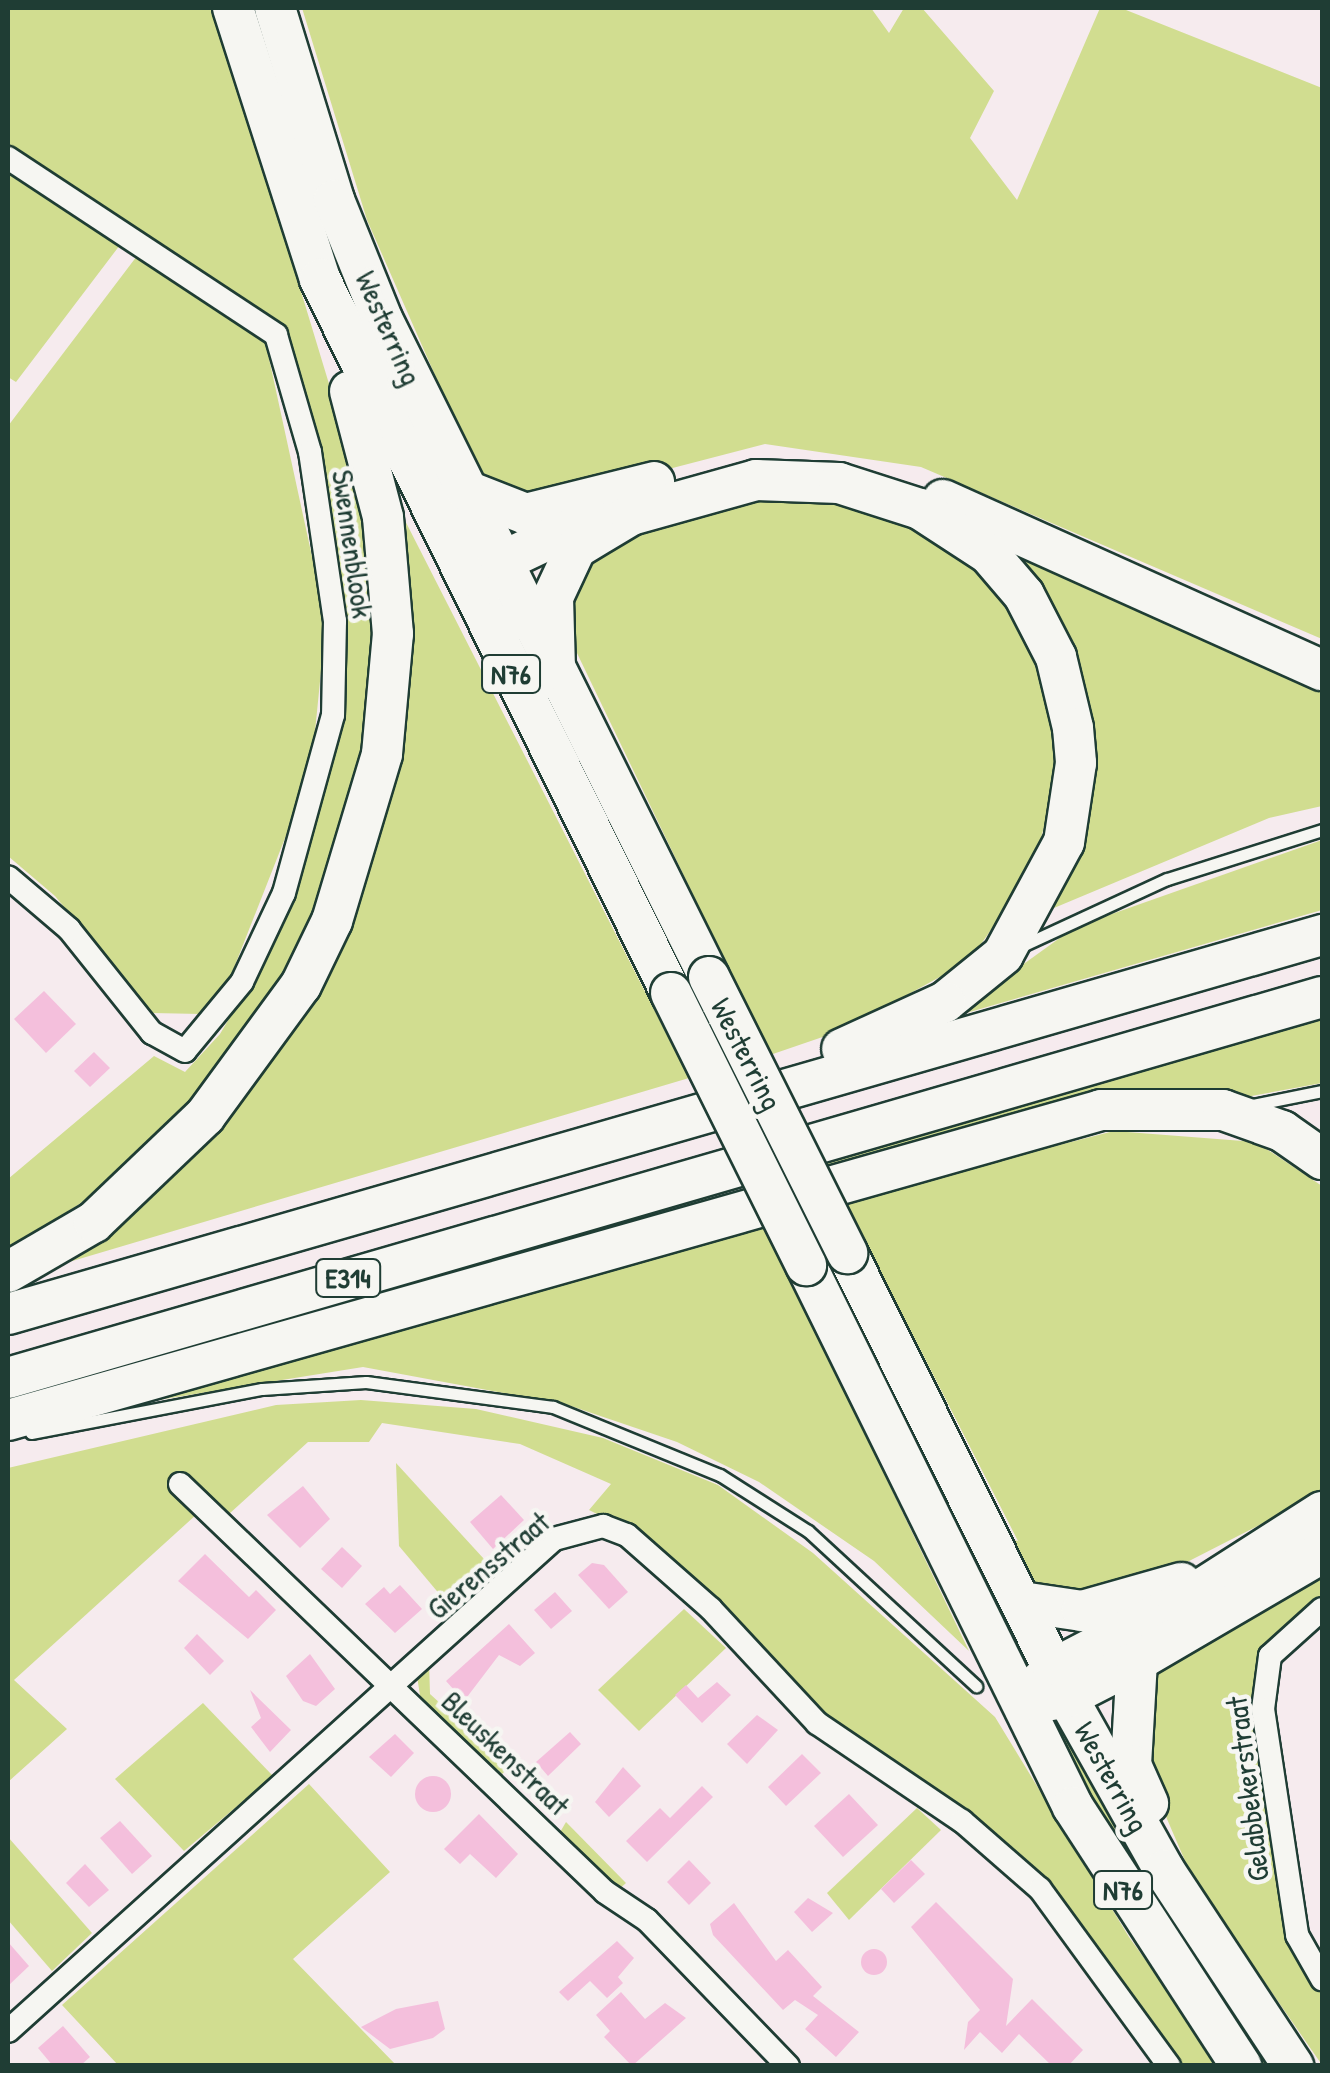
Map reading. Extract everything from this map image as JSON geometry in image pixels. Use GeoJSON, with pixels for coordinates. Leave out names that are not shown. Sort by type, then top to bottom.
{"type":"FeatureCollection","features":[{"type":"Feature","properties":{"kind":"highway","name":"Westerring"},"geometry":{"type":"LineString","coordinates":[[233,8],[290,198],[354,353],[477,607],[806,1265],[1018,1705],[1140,1920],[1241,2066]]}},
{"type":"Feature","properties":{"kind":"highway","name":"Westerring"},"geometry":{"type":"LineString","coordinates":[[275,8],[334,200],[466,492],[1060,1683],[1164,1870],[1293,2066]]}},
{"type":"Feature","properties":{"kind":"highway"},"geometry":{"type":"LineString","coordinates":[[8,1272],[94,1222],[205,1116],[301,985],[332,921],[382,754],[393,634],[383,518],[348,386],[354,353]]}},
{"type":"Feature","properties":{"kind":"highway"},"geometry":{"type":"LineString","coordinates":[[466,492],[526,514],[716,469],[788,459],[887,477],[1322,670]]}},
{"type":"Feature","properties":{"kind":"highway"},"geometry":{"type":"LineString","coordinates":[[477,607],[501,562],[716,469]]}},
{"type":"Feature","properties":{"kind":"highway"},"geometry":{"type":"LineString","coordinates":[[555,669],[553,597],[564,564],[632,515],[712,489],[797,478],[872,492],[955,528],[1024,595],[1056,657],[1074,728],[1064,842],[1003,955],[945,1002],[729,1106]]}},
{"type":"Feature","properties":{"kind":"highway","name":"E314"},"geometry":{"type":"LineString","coordinates":[[8,1314],[1322,934]]}},
{"type":"Feature","properties":{"kind":"highway","name":"E314"},"geometry":{"type":"LineString","coordinates":[[8,1378],[1322,997]]}},
{"type":"Feature","properties":{"kind":"highway"},"geometry":{"type":"LineString","coordinates":[[8,1420],[1035,1123],[1101,1110],[1223,1110],[1282,1131],[1322,1159]]}},
{"type":"Feature","properties":{"kind":"highway"},"geometry":{"type":"LineString","coordinates":[[1018,1705],[1060,1683],[1219,1574],[1322,1512]]}},
{"type":"Feature","properties":{"kind":"highway"},"geometry":{"type":"LineString","coordinates":[[1060,1683],[1136,1661],[1322,1553]]}},
{"type":"Feature","properties":{"kind":"highway"},"geometry":{"type":"LineString","coordinates":[[1021,1602],[1082,1611],[1219,1574]]}},
{"type":"Feature","properties":{"kind":"highway"},"geometry":{"type":"LineString","coordinates":[[1136,1661],[1131,1765],[1164,1870]]}},
{"type":"Feature","properties":{"kind":"street","name":"Swennenblook"},"geometry":{"type":"LineString","coordinates":[[8,158],[276,335],[310,452],[335,621],[333,715],[284,892],[242,982],[185,1051],[152,1034],[69,929],[8,877]]}},
{"type":"Feature","properties":{"kind":"street","name":"Bleuskenstraat"},"geometry":{"type":"LineString","coordinates":[[180,1484],[606,1892],[647,1920],[788,2066]]}},
{"type":"Feature","properties":{"kind":"street","name":"Gierensstraat"},"geometry":{"type":"LineString","coordinates":[[8,2031],[394,1688],[554,1539],[603,1526],[627,1535],[739,1636],[816,1723],[962,1821],[1040,1889],[1169,2066]]}},
{"type":"Feature","properties":{"kind":"street","name":"Gelabbekerstraat"},"geometry":{"type":"LineString","coordinates":[[1322,1608],[1270,1656],[1264,1709],[1298,1935],[1322,1979]]}},
{"type":"Feature","properties":{"kind":"lane"},"geometry":{"type":"LineString","coordinates":[[1003,955],[1167,879],[1322,830]]}},
{"type":"Feature","properties":{"kind":"lane"},"geometry":{"type":"LineString","coordinates":[[1223,1110],[1322,1092]]}},
{"type":"Feature","properties":{"kind":"lane"},"geometry":{"type":"LineString","coordinates":[[8,1437],[262,1389],[366,1382],[553,1407],[720,1475],[808,1531],[976,1686]]}},
{"type":"Feature","properties":{"kind":"green space"},"geometry":{"type":"Polygon","coordinates":[[[8,8],[215,8],[360,486],[375,654],[354,808],[294,963],[206,1088],[100,1191],[8,1249],[8,1179],[154,1056],[185,1072],[220,1034],[259,968],[343,682],[286,333],[265,340],[326,621],[311,772],[228,983],[201,1014],[152,1013],[55,896],[8,856],[8,426],[140,252],[123,241],[16,382],[8,377],[8,8]]]}},
{"type":"Feature","properties":{"kind":"green space"},"geometry":{"type":"Polygon","coordinates":[[[302,8],[871,8],[889,33],[904,8],[922,8],[994,91],[970,138],[1017,200],[1100,8],[1121,8],[1322,88],[1322,639],[921,467],[765,444],[534,504],[477,471],[367,220],[302,8]]]}},
{"type":"Feature","properties":{"kind":"green space"},"geometry":{"type":"Polygon","coordinates":[[[764,491],[819,491],[906,519],[976,564],[1029,633],[1057,729],[1058,774],[1032,872],[969,961],[843,1030],[770,1055],[576,651],[570,619],[574,583],[609,538],[764,491]]]}},
{"type":"Feature","properties":{"kind":"green space"},"geometry":{"type":"Polygon","coordinates":[[[392,495],[689,1078],[32,1273],[215,1126],[305,1015],[360,900],[395,773],[392,495]]]}},
{"type":"Feature","properties":{"kind":"green space"},"geometry":{"type":"Polygon","coordinates":[[[972,524],[1322,682],[1322,806],[1269,818],[1042,913],[1085,732],[972,524]]]}},
{"type":"Feature","properties":{"kind":"green space"},"geometry":{"type":"Polygon","coordinates":[[[1322,840],[1322,910],[949,1018],[1075,927],[1322,840]]]}},
{"type":"Feature","properties":{"kind":"green space"},"geometry":{"type":"Polygon","coordinates":[[[1322,1019],[1322,1083],[826,1174],[822,1164],[1322,1019]]]}},
{"type":"Feature","properties":{"kind":"green space"},"geometry":{"type":"Polygon","coordinates":[[[1114,1131],[1256,1142],[1322,1186],[1322,1493],[1150,1581],[1073,1601],[1025,1581],[1012,1559],[1011,1539],[1018,1541],[844,1200],[1114,1131]]]}},
{"type":"Feature","properties":{"kind":"green space"},"geometry":{"type":"Polygon","coordinates":[[[761,1217],[969,1651],[874,1561],[759,1482],[677,1442],[568,1405],[363,1367],[146,1402],[761,1217]]]}},
{"type":"Feature","properties":{"kind":"green space"},"geometry":{"type":"Polygon","coordinates":[[[361,1400],[476,1409],[603,1438],[718,1485],[813,1553],[995,1717],[1129,1937],[1221,2065],[1180,2065],[1042,1880],[825,1716],[749,1632],[639,1535],[589,1510],[611,1484],[520,1444],[382,1423],[369,1442],[308,1442],[229,1514],[184,1479],[197,1514],[14,1680],[67,1729],[8,1782],[8,1468],[276,1405],[361,1400]]]}},
{"type":"Feature","properties":{"kind":"green space"},"geometry":{"type":"Polygon","coordinates":[[[396,1463],[495,1571],[452,1609],[399,1546],[396,1463]]]}},
{"type":"Feature","properties":{"kind":"green space"},"geometry":{"type":"Polygon","coordinates":[[[1322,1573],[1322,1598],[1267,1646],[1284,1931],[1322,1995],[1322,2065],[1192,1877],[1139,1754],[1139,1718],[1157,1670],[1322,1573]]]}},
{"type":"Feature","properties":{"kind":"green space"},"geometry":{"type":"Polygon","coordinates":[[[684,1609],[726,1648],[639,1731],[598,1690],[684,1609]]]}},
{"type":"Feature","properties":{"kind":"green space"},"geometry":{"type":"Polygon","coordinates":[[[429,1662],[430,1694],[510,1767],[502,1774],[421,1702],[417,1676],[429,1662]]]}},
{"type":"Feature","properties":{"kind":"green space"},"geometry":{"type":"Polygon","coordinates":[[[203,1703],[273,1776],[184,1851],[115,1779],[203,1703]]]}},
{"type":"Feature","properties":{"kind":"green space"},"geometry":{"type":"Polygon","coordinates":[[[1059,1719],[1278,2065],[1256,2065],[1053,1743],[1059,1719]]]}},
{"type":"Feature","properties":{"kind":"green space"},"geometry":{"type":"Polygon","coordinates":[[[309,1784],[390,1872],[293,1959],[396,2065],[118,2065],[62,2005],[309,1784]]]}},
{"type":"Feature","properties":{"kind":"green space"},"geometry":{"type":"Polygon","coordinates":[[[917,1808],[941,1830],[849,1920],[827,1893],[917,1808]]]}},
{"type":"Feature","properties":{"kind":"green space"},"geometry":{"type":"Polygon","coordinates":[[[566,1822],[626,1883],[617,1891],[559,1834],[566,1822]]]}},
{"type":"Feature","properties":{"kind":"green space"},"geometry":{"type":"Polygon","coordinates":[[[8,1837],[92,1933],[52,1971],[8,1920],[8,1837]]]}},
{"type":"Feature","properties":{"kind":"building"},"geometry":{"type":"Polygon","coordinates":[[[44,991],[76,1024],[46,1053],[14,1019],[44,991]]]}},
{"type":"Feature","properties":{"kind":"building"},"geometry":{"type":"Polygon","coordinates":[[[94,1052],[110,1068],[90,1087],[74,1071],[94,1052]]]}},
{"type":"Feature","properties":{"kind":"building"},"geometry":{"type":"Polygon","coordinates":[[[303,1486],[330,1519],[300,1548],[267,1515],[303,1486]]]}},
{"type":"Feature","properties":{"kind":"building"},"geometry":{"type":"Polygon","coordinates":[[[501,1495],[524,1520],[493,1549],[470,1522],[501,1495]]]}},
{"type":"Feature","properties":{"kind":"building"},"geometry":{"type":"Polygon","coordinates":[[[342,1547],[362,1566],[342,1588],[321,1569],[342,1547]]]}},
{"type":"Feature","properties":{"kind":"building"},"geometry":{"type":"Polygon","coordinates":[[[205,1554],[249,1597],[256,1590],[276,1610],[248,1639],[178,1581],[205,1554]]]}},
{"type":"Feature","properties":{"kind":"building"},"geometry":{"type":"Polygon","coordinates":[[[592,1563],[604,1565],[628,1592],[609,1609],[578,1575],[592,1563]]]}},
{"type":"Feature","properties":{"kind":"building"},"geometry":{"type":"Polygon","coordinates":[[[400,1585],[422,1609],[395,1633],[365,1604],[384,1587],[390,1594],[400,1585]]]}},
{"type":"Feature","properties":{"kind":"building"},"geometry":{"type":"Polygon","coordinates":[[[555,1592],[572,1611],[551,1629],[534,1610],[555,1592]]]}},
{"type":"Feature","properties":{"kind":"building"},"geometry":{"type":"Polygon","coordinates":[[[509,1624],[535,1653],[520,1666],[499,1655],[464,1701],[446,1681],[509,1624]]]}},
{"type":"Feature","properties":{"kind":"building"},"geometry":{"type":"Polygon","coordinates":[[[197,1634],[224,1661],[210,1675],[184,1648],[197,1634]]]}},
{"type":"Feature","properties":{"kind":"building"},"geometry":{"type":"Polygon","coordinates":[[[310,1654],[335,1689],[316,1706],[303,1701],[286,1676],[310,1654]]]}},
{"type":"Feature","properties":{"kind":"building"},"geometry":{"type":"Polygon","coordinates":[[[717,1682],[731,1695],[702,1723],[675,1695],[686,1685],[698,1698],[717,1682]]]}},
{"type":"Feature","properties":{"kind":"building"},"geometry":{"type":"Polygon","coordinates":[[[250,1690],[291,1730],[270,1752],[251,1727],[261,1718],[250,1690]]]}},
{"type":"Feature","properties":{"kind":"building"},"geometry":{"type":"Polygon","coordinates":[[[757,1715],[778,1730],[747,1764],[727,1744],[757,1715]]]}},
{"type":"Feature","properties":{"kind":"building"},"geometry":{"type":"Polygon","coordinates":[[[570,1732],[581,1744],[548,1776],[536,1762],[570,1732]]]}},
{"type":"Feature","properties":{"kind":"building"},"geometry":{"type":"Polygon","coordinates":[[[395,1734],[414,1753],[391,1777],[369,1757],[395,1734]]]}},
{"type":"Feature","properties":{"kind":"building"},"geometry":{"type":"Polygon","coordinates":[[[802,1754],[821,1773],[786,1806],[768,1787],[802,1754]]]}},
{"type":"Feature","properties":{"kind":"building"},"geometry":{"type":"Polygon","coordinates":[[[623,1767],[641,1786],[609,1817],[595,1802],[623,1767]]]}},
{"type":"Feature","properties":{"kind":"building"},"geometry":{"type":"Polygon","coordinates":[[[433,1776],[445,1782],[451,1794],[445,1806],[433,1812],[421,1806],[415,1794],[421,1782],[433,1776]]]}},
{"type":"Feature","properties":{"kind":"building"},"geometry":{"type":"Polygon","coordinates":[[[702,1786],[713,1797],[647,1862],[626,1841],[660,1808],[670,1818],[702,1786]]]}},
{"type":"Feature","properties":{"kind":"building"},"geometry":{"type":"Polygon","coordinates":[[[849,1794],[878,1825],[843,1857],[814,1826],[849,1794]]]}},
{"type":"Feature","properties":{"kind":"building"},"geometry":{"type":"Polygon","coordinates":[[[479,1814],[518,1854],[496,1878],[470,1854],[460,1864],[444,1849],[479,1814]]]}},
{"type":"Feature","properties":{"kind":"building"},"geometry":{"type":"Polygon","coordinates":[[[120,1821],[152,1856],[132,1874],[100,1838],[120,1821]]]}},
{"type":"Feature","properties":{"kind":"building"},"geometry":{"type":"Polygon","coordinates":[[[689,1860],[711,1883],[689,1905],[667,1882],[689,1860]]]}},
{"type":"Feature","properties":{"kind":"building"},"geometry":{"type":"Polygon","coordinates":[[[911,1860],[925,1874],[894,1903],[881,1889],[911,1860]]]}},
{"type":"Feature","properties":{"kind":"building"},"geometry":{"type":"Polygon","coordinates":[[[85,1864],[109,1890],[89,1907],[66,1883],[85,1864]]]}},
{"type":"Feature","properties":{"kind":"building"},"geometry":{"type":"Polygon","coordinates":[[[808,1898],[833,1913],[812,1932],[794,1912],[808,1898]]]}},
{"type":"Feature","properties":{"kind":"building"},"geometry":{"type":"Polygon","coordinates":[[[936,1902],[1013,1979],[1006,2026],[1032,1999],[1083,2050],[1068,2066],[1052,2066],[1019,2034],[1002,2053],[980,2032],[964,2050],[968,2022],[980,2010],[911,1927],[936,1902]]]}},
{"type":"Feature","properties":{"kind":"building"},"geometry":{"type":"Polygon","coordinates":[[[734,1903],[776,1961],[788,1950],[822,1987],[813,1996],[859,2032],[836,2057],[805,2029],[818,2015],[795,2000],[783,2010],[713,1935],[710,1924],[734,1903]]]}},
{"type":"Feature","properties":{"kind":"building"},"geometry":{"type":"Polygon","coordinates":[[[617,1941],[634,1958],[618,1977],[623,1983],[607,1998],[590,1981],[568,2001],[559,1992],[617,1941]]]}},
{"type":"Feature","properties":{"kind":"building"},"geometry":{"type":"Polygon","coordinates":[[[8,1942],[29,1966],[8,1986],[8,1942]]]}},
{"type":"Feature","properties":{"kind":"building"},"geometry":{"type":"Polygon","coordinates":[[[874,1949],[883,1953],[887,1962],[883,1971],[874,1975],[865,1971],[861,1962],[865,1953],[874,1949]]]}},
{"type":"Feature","properties":{"kind":"building"},"geometry":{"type":"Polygon","coordinates":[[[621,1992],[645,2019],[665,2003],[686,2018],[632,2066],[604,2037],[610,2031],[596,2015],[621,1992]]]}},
{"type":"Feature","properties":{"kind":"building"},"geometry":{"type":"Polygon","coordinates":[[[438,2001],[445,2029],[433,2038],[390,2049],[361,2027],[396,2009],[438,2001]]]}},
{"type":"Feature","properties":{"kind":"building"},"geometry":{"type":"Polygon","coordinates":[[[63,2026],[90,2057],[80,2066],[53,2066],[38,2048],[63,2026]]]}}]}
